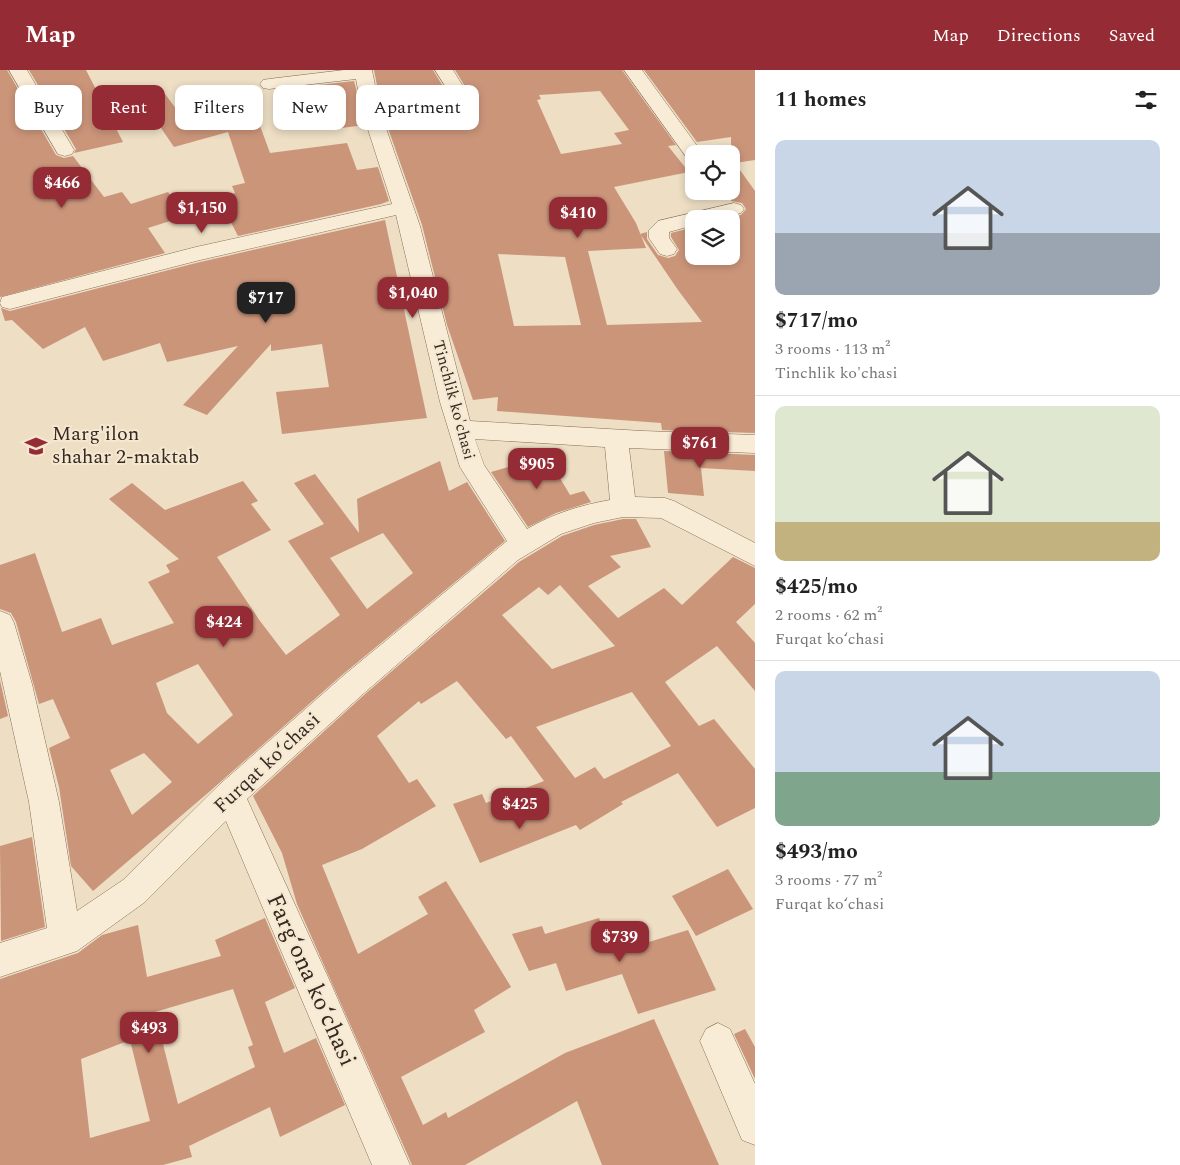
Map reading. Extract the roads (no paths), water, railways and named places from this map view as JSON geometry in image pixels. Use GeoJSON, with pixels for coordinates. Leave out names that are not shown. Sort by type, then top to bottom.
{"type":"FeatureCollection","features":[{"type":"Feature","properties":{"kind":"street"},"geometry":{"type":"LineString","coordinates":[[18,70],[65,150]]}},
{"type":"Feature","properties":{"kind":"street"},"geometry":{"type":"LineString","coordinates":[[444,70],[453,85]]}},
{"type":"Feature","properties":{"kind":"street"},"geometry":{"type":"LineString","coordinates":[[633,70],[687,145]]}},
{"type":"Feature","properties":{"kind":"street"},"geometry":{"type":"LineString","coordinates":[[269,84],[363,72]]}},
{"type":"Feature","properties":{"kind":"street","name":"Tinchlik ko'chasi"},"geometry":{"type":"LineString","coordinates":[[363,72],[370,112],[404,207],[460,429],[472,467],[523,545]]}},
{"type":"Feature","properties":{"kind":"street"},"geometry":{"type":"LineString","coordinates":[[667,249],[659,238],[659,230],[665,225],[737,213],[728,200]]}},
{"type":"Feature","properties":{"kind":"street"},"geometry":{"type":"LineString","coordinates":[[10,302],[196,254],[404,207]]}},
{"type":"Feature","properties":{"kind":"street"},"geometry":{"type":"LineString","coordinates":[[460,429],[755,444]]}},
{"type":"Feature","properties":{"kind":"street"},"geometry":{"type":"LineString","coordinates":[[616,438],[623,507]]}},
{"type":"Feature","properties":{"kind":"street","name":"Furqat koʻchasi"},"geometry":{"type":"LineString","coordinates":[[0,960],[65,939],[134,891],[230,795],[352,685],[509,553],[560,524],[592,513],[623,507],[665,508],[755,555]]}},
{"type":"Feature","properties":{"kind":"street"},"geometry":{"type":"LineString","coordinates":[[0,623],[18,684],[44,802],[65,939]]}},
{"type":"Feature","properties":{"kind":"street","name":"Fargʻona koʻchasi"},"geometry":{"type":"LineString","coordinates":[[230,795],[320,998],[391,1165]]}},
{"type":"Feature","properties":{"kind":"street"},"geometry":{"type":"LineString","coordinates":[[718,1041],[755,1127]]}},
{"type":"Feature","properties":{"kind":"place","name":"Marg'ilon shahar 2-maktab"},"geometry":{"type":"Point","coordinates":[36,446]}}]}
